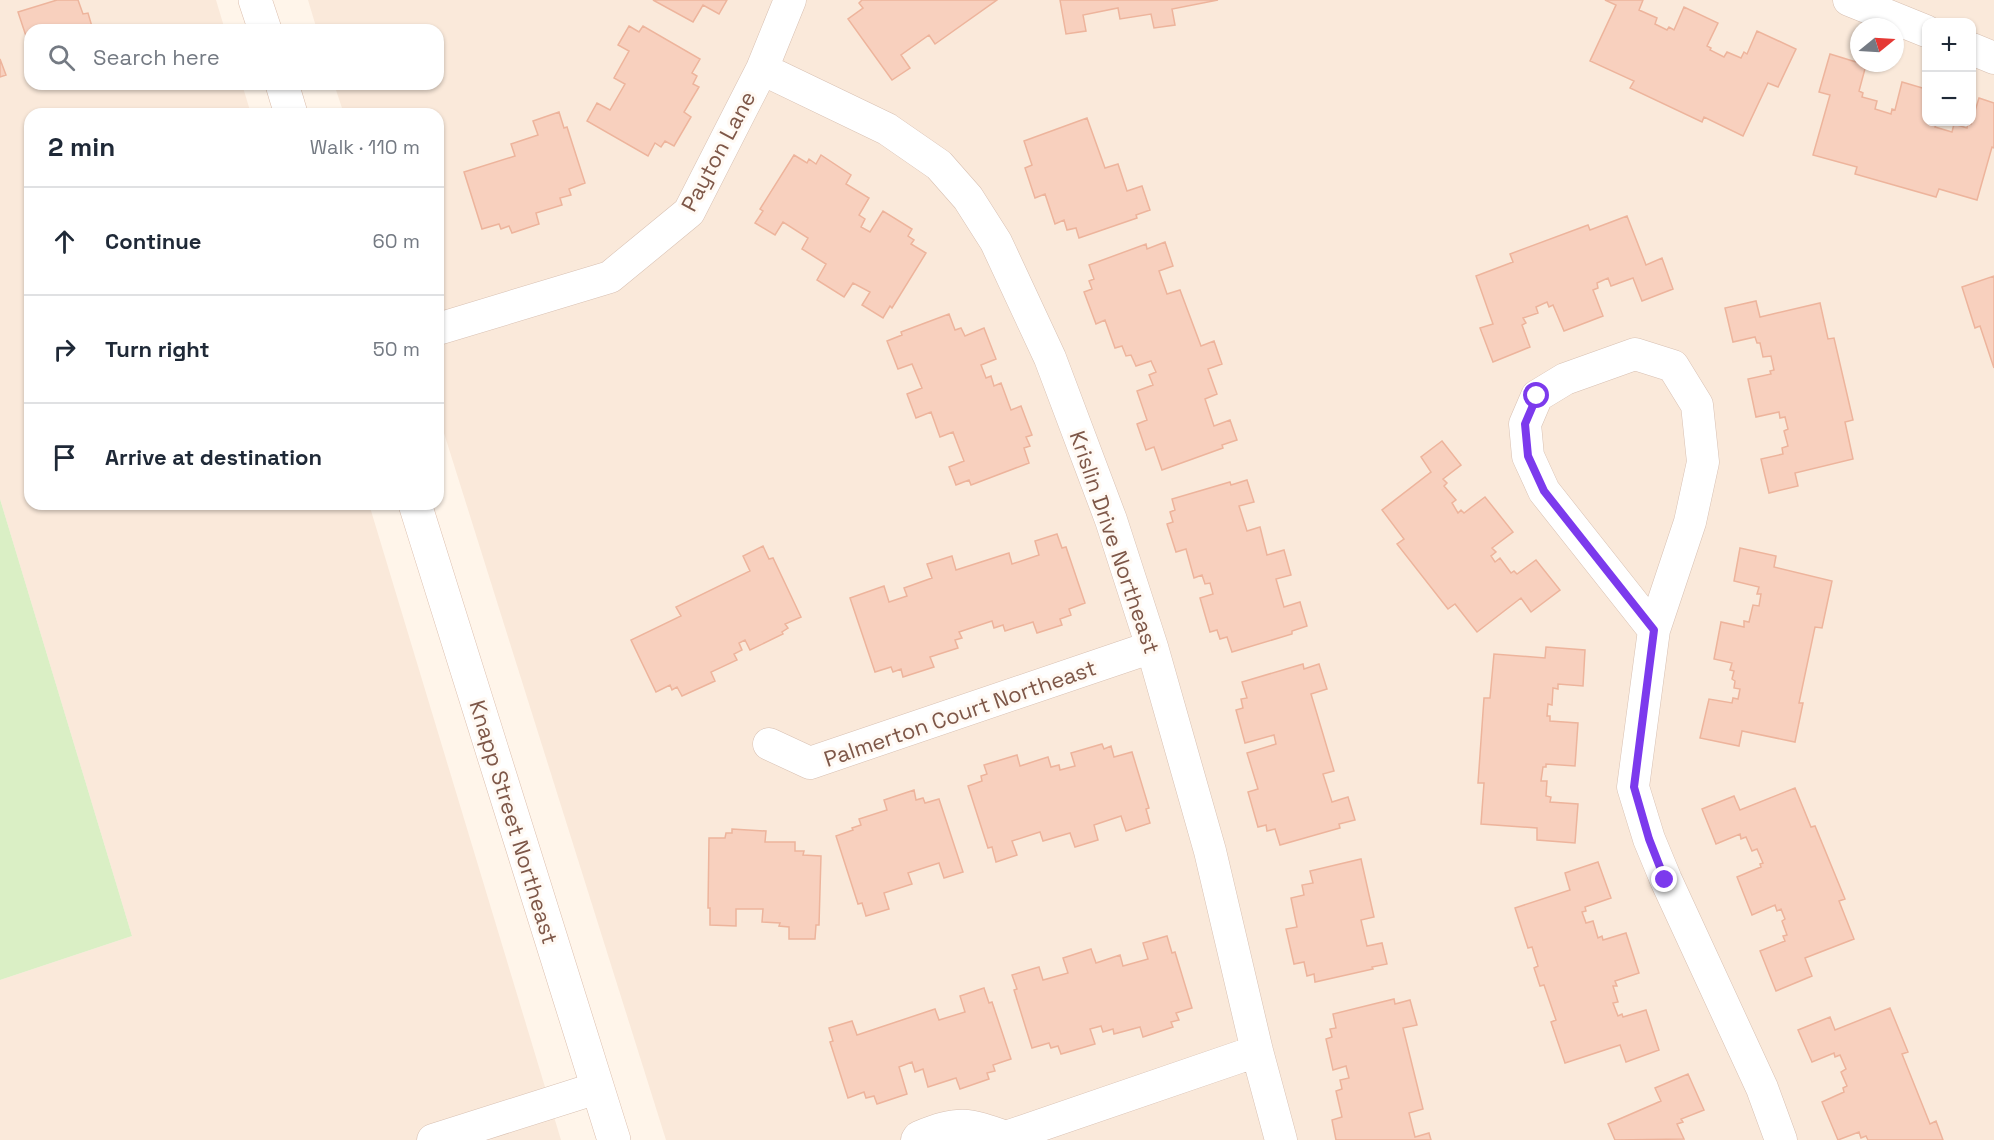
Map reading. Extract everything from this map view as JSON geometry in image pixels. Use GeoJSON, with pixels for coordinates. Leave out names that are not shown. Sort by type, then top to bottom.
{"type":"FeatureCollection","features":[{"type":"Feature","properties":{"kind":"main road"},"geometry":{"type":"LineString","coordinates":[[255,0],[263,24]]}},
{"type":"Feature","properties":{"kind":"main road"},"geometry":{"type":"LineString","coordinates":[[284,90],[289,108]]}},
{"type":"Feature","properties":{"kind":"main road","name":"Knapp Street Northeast"},"geometry":{"type":"LineString","coordinates":[[417,510],[614,1140]]}},
{"type":"Feature","properties":{"kind":"street","name":"Payton Lane"},"geometry":{"type":"LineString","coordinates":[[444,327],[610,277],[689,212],[762,69],[790,0]]}},
{"type":"Feature","properties":{"kind":"street"},"geometry":{"type":"LineString","coordinates":[[1849,0],[1922,29]]}},
{"type":"Feature","properties":{"kind":"street"},"geometry":{"type":"LineString","coordinates":[[1976,51],[1994,58]]}},
{"type":"Feature","properties":{"kind":"street","name":"Krislin Drive Northeast"},"geometry":{"type":"LineString","coordinates":[[762,69],[887,129],[939,165],[968,198],[996,242],[1050,358],[1112,520],[1152,648],[1210,850],[1257,1051],[1281,1140]]}},
{"type":"Feature","properties":{"kind":"street"},"geometry":{"type":"LineString","coordinates":[[1654,630],[1544,491],[1528,456],[1525,424],[1537,396],[1546,390],[1565,379],[1635,354],[1673,366],[1697,405],[1703,462],[1690,522],[1654,630],[1634,787],[1649,839],[1665,880],[1762,1088],[1781,1140]]}},
{"type":"Feature","properties":{"kind":"street","name":"Palmerton Court Northeast"},"geometry":{"type":"LineString","coordinates":[[769,744],[810,763],[1152,648]]}},
{"type":"Feature","properties":{"kind":"street"},"geometry":{"type":"LineString","coordinates":[[917,1140],[945,1126],[972,1125],[1004,1138],[1257,1051]]}},
{"type":"Feature","properties":{"kind":"street"},"geometry":{"type":"LineString","coordinates":[[433,1140],[597,1088]]}},
{"type":"Feature","properties":{"kind":"shaded area"},"geometry":{"type":"Polygon","coordinates":[[[0,0],[216,0],[223,24],[24,24],[24,90],[244,90],[249,108],[24,108],[24,510],[371,510],[561,1140],[0,1140],[0,980],[132,936],[0,499],[0,0]]]}},
{"type":"Feature","properties":{"kind":"shaded area"},"geometry":{"type":"Polygon","coordinates":[[[308,0],[1994,0],[1994,1140],[666,1140],[444,433],[444,108],[342,108],[336,90],[444,90],[444,24],[315,24],[308,0]]]}},
{"type":"Feature","properties":{"kind":"green space"},"geometry":{"type":"Polygon","coordinates":[[[0,499],[132,936],[0,980],[0,499]]]}},
{"type":"Feature","properties":{"kind":"building"},"geometry":{"type":"Polygon","coordinates":[[[57,0],[78,0],[83,14],[88,13],[91,24],[24,24],[24,30],[18,12],[57,0]]]}},
{"type":"Feature","properties":{"kind":"building"},"geometry":{"type":"Polygon","coordinates":[[[653,0],[727,0],[719,14],[703,5],[693,22],[653,0]]]}},
{"type":"Feature","properties":{"kind":"building"},"geometry":{"type":"Polygon","coordinates":[[[862,0],[997,0],[935,44],[929,35],[901,55],[910,68],[892,80],[848,19],[863,8],[859,3],[862,0]]]}},
{"type":"Feature","properties":{"kind":"building"},"geometry":{"type":"Polygon","coordinates":[[[1060,0],[1218,0],[1172,9],[1175,25],[1154,28],[1151,14],[1120,19],[1118,8],[1083,15],[1086,31],[1066,34],[1060,0]]]}},
{"type":"Feature","properties":{"kind":"building"},"geometry":{"type":"Polygon","coordinates":[[[1605,0],[1643,0],[1639,10],[1657,18],[1655,24],[1667,30],[1669,27],[1674,30],[1684,7],[1718,23],[1707,46],[1724,57],[1727,52],[1741,58],[1744,52],[1747,54],[1757,31],[1796,49],[1778,87],[1768,83],[1743,136],[1704,117],[1702,122],[1630,88],[1634,81],[1590,61],[1616,5],[1605,0]]]}},
{"type":"Feature","properties":{"kind":"building"},"geometry":{"type":"Polygon","coordinates":[[[629,26],[639,32],[643,26],[700,59],[692,73],[697,76],[693,84],[699,87],[684,112],[691,117],[674,146],[665,141],[661,147],[655,143],[648,156],[587,121],[597,103],[610,110],[625,84],[614,78],[629,51],[618,45],[629,26]]]}},
{"type":"Feature","properties":{"kind":"building"},"geometry":{"type":"Polygon","coordinates":[[[1830,54],[1850,60],[1850,72],[1864,72],[1859,91],[1863,93],[1862,97],[1877,101],[1875,109],[1891,114],[1892,109],[1895,110],[1902,82],[1922,88],[1922,126],[1935,126],[1952,132],[1954,126],[1967,128],[1967,126],[1976,126],[1976,108],[1979,98],[1994,103],[1994,148],[1992,147],[1977,200],[1939,189],[1936,197],[1855,174],[1857,167],[1813,155],[1830,95],[1819,92],[1830,54]]]}},
{"type":"Feature","properties":{"kind":"building"},"geometry":{"type":"Polygon","coordinates":[[[0,59],[6,75],[0,77],[0,59]]]}},
{"type":"Feature","properties":{"kind":"building"},"geometry":{"type":"Polygon","coordinates":[[[559,112],[564,128],[567,127],[585,183],[569,189],[571,195],[560,198],[562,205],[536,213],[539,224],[512,233],[509,226],[501,229],[499,224],[482,229],[464,172],[515,156],[511,144],[538,135],[533,121],[559,112]]]}},
{"type":"Feature","properties":{"kind":"building"},"geometry":{"type":"Polygon","coordinates":[[[1087,118],[1105,168],[1118,164],[1127,191],[1142,186],[1150,210],[1136,215],[1137,218],[1079,238],[1076,228],[1067,230],[1064,220],[1055,224],[1045,194],[1035,198],[1025,168],[1032,165],[1024,141],[1087,118]]]}},
{"type":"Feature","properties":{"kind":"building"},"geometry":{"type":"Polygon","coordinates":[[[794,155],[807,163],[809,159],[816,164],[821,155],[851,175],[846,184],[869,198],[859,215],[865,219],[861,227],[870,232],[883,211],[912,229],[908,236],[914,240],[911,244],[926,253],[892,308],[890,306],[883,318],[862,305],[870,292],[853,283],[844,297],[817,280],[826,264],[802,249],[808,238],[783,222],[775,235],[755,223],[763,211],[760,209],[794,155]]]}},
{"type":"Feature","properties":{"kind":"building"},"geometry":{"type":"Polygon","coordinates":[[[1627,216],[1646,265],[1662,258],[1673,289],[1642,301],[1633,278],[1611,286],[1608,278],[1597,283],[1598,288],[1593,290],[1603,316],[1564,331],[1553,305],[1549,307],[1547,302],[1536,307],[1538,313],[1523,318],[1526,323],[1522,325],[1530,347],[1493,362],[1480,328],[1493,324],[1476,276],[1513,262],[1510,254],[1588,225],[1590,230],[1627,216]]]}},
{"type":"Feature","properties":{"kind":"building"},"geometry":{"type":"Polygon","coordinates":[[[1165,242],[1173,266],[1159,271],[1167,294],[1180,290],[1201,346],[1214,341],[1222,364],[1208,369],[1217,394],[1205,399],[1214,426],[1230,420],[1237,440],[1222,445],[1223,448],[1162,470],[1154,447],[1146,450],[1137,424],[1147,420],[1137,391],[1153,385],[1149,375],[1156,372],[1151,361],[1136,366],[1131,355],[1126,356],[1122,346],[1115,348],[1105,320],[1096,324],[1084,292],[1092,289],[1089,281],[1094,279],[1089,265],[1146,244],[1147,249],[1165,242]]]}},
{"type":"Feature","properties":{"kind":"building"},"geometry":{"type":"Polygon","coordinates":[[[1994,276],[1994,368],[1980,326],[1975,328],[1962,287],[1994,276]]]}},
{"type":"Feature","properties":{"kind":"building"},"geometry":{"type":"Polygon","coordinates":[[[1756,301],[1760,317],[1820,303],[1828,339],[1834,338],[1853,420],[1845,422],[1853,459],[1795,473],[1798,486],[1769,493],[1761,459],[1783,454],[1782,448],[1788,446],[1784,431],[1788,429],[1785,417],[1780,418],[1779,412],[1756,417],[1748,379],[1771,374],[1770,371],[1774,370],[1771,356],[1763,357],[1760,343],[1757,343],[1755,337],[1733,342],[1725,308],[1756,301]]]}},
{"type":"Feature","properties":{"kind":"building"},"geometry":{"type":"Polygon","coordinates":[[[949,314],[955,330],[961,328],[965,336],[984,328],[996,359],[981,365],[986,378],[991,376],[994,386],[1001,383],[1011,410],[1021,406],[1032,435],[1026,437],[1030,446],[1024,448],[1029,463],[971,485],[969,480],[956,485],[949,467],[964,461],[953,432],[940,437],[931,412],[916,418],[907,394],[922,388],[912,364],[898,369],[887,341],[902,335],[901,332],[949,314]]]}},
{"type":"Feature","properties":{"kind":"building"},"geometry":{"type":"Polygon","coordinates":[[[1442,441],[1461,465],[1443,479],[1447,483],[1444,486],[1456,500],[1452,503],[1458,513],[1461,510],[1464,513],[1485,497],[1513,532],[1492,548],[1496,552],[1491,556],[1495,562],[1500,558],[1511,573],[1514,571],[1517,574],[1536,560],[1560,590],[1531,612],[1521,598],[1477,632],[1455,604],[1448,609],[1397,544],[1404,539],[1382,510],[1431,472],[1421,457],[1442,441]]]}},
{"type":"Feature","properties":{"kind":"building"},"geometry":{"type":"Polygon","coordinates":[[[1247,480],[1254,502],[1239,506],[1247,531],[1260,527],[1267,555],[1284,550],[1291,575],[1276,579],[1284,607],[1300,602],[1307,626],[1292,631],[1292,634],[1232,652],[1227,637],[1220,639],[1217,630],[1210,632],[1200,598],[1213,594],[1210,583],[1205,584],[1202,575],[1194,578],[1186,549],[1176,552],[1167,524],[1173,522],[1170,512],[1175,510],[1172,499],[1230,482],[1231,485],[1247,480]]]}},
{"type":"Feature","properties":{"kind":"building"},"geometry":{"type":"Polygon","coordinates":[[[1057,534],[1062,548],[1066,547],[1085,603],[1069,609],[1071,615],[1060,619],[1062,625],[1037,633],[1033,622],[1005,631],[1003,625],[994,628],[992,621],[959,632],[962,638],[955,640],[958,648],[930,657],[934,667],[903,677],[901,669],[893,672],[891,667],[875,672],[850,598],[884,586],[889,602],[907,596],[904,588],[932,578],[927,564],[952,556],[956,570],[1009,553],[1012,564],[1039,555],[1035,541],[1057,534]]]}},
{"type":"Feature","properties":{"kind":"building"},"geometry":{"type":"Polygon","coordinates":[[[763,546],[769,559],[773,558],[801,617],[785,624],[788,628],[782,632],[783,634],[750,650],[745,640],[739,643],[742,650],[734,654],[737,660],[711,672],[715,681],[682,696],[677,687],[672,690],[670,685],[656,692],[631,640],[681,616],[676,607],[750,571],[743,556],[763,546]]]}},
{"type":"Feature","properties":{"kind":"building"},"geometry":{"type":"Polygon","coordinates":[[[1740,548],[1776,556],[1774,567],[1832,581],[1822,628],[1815,627],[1799,703],[1803,703],[1795,742],[1742,731],[1739,746],[1700,738],[1709,699],[1732,703],[1733,698],[1738,699],[1740,689],[1734,688],[1735,681],[1732,679],[1734,671],[1730,670],[1732,663],[1714,659],[1721,622],[1744,627],[1744,621],[1749,622],[1753,605],[1759,606],[1761,594],[1757,594],[1759,587],[1734,581],[1740,548]]]}},
{"type":"Feature","properties":{"kind":"building"},"geometry":{"type":"Polygon","coordinates":[[[1546,647],[1585,650],[1583,686],[1558,684],[1558,689],[1553,688],[1552,705],[1548,704],[1547,716],[1550,716],[1550,721],[1578,723],[1575,766],[1546,764],[1546,767],[1543,767],[1541,781],[1547,781],[1546,796],[1551,797],[1550,802],[1578,804],[1575,843],[1537,840],[1537,828],[1481,824],[1484,783],[1478,783],[1484,698],[1490,698],[1494,654],[1545,658],[1546,647]]]}},
{"type":"Feature","properties":{"kind":"building"},"geometry":{"type":"Polygon","coordinates":[[[1303,664],[1304,669],[1319,664],[1327,689],[1311,694],[1334,771],[1323,774],[1332,802],[1348,797],[1355,820],[1339,824],[1340,828],[1280,845],[1275,829],[1267,831],[1266,825],[1258,827],[1248,792],[1258,789],[1247,753],[1276,744],[1274,735],[1245,743],[1236,710],[1243,708],[1241,699],[1247,698],[1242,682],[1303,664]]]}},
{"type":"Feature","properties":{"kind":"building"},"geometry":{"type":"Polygon","coordinates":[[[1102,744],[1104,749],[1111,746],[1114,757],[1132,752],[1149,808],[1146,809],[1150,823],[1126,831],[1121,816],[1094,825],[1098,840],[1075,847],[1070,833],[1043,841],[1040,832],[1012,841],[1017,855],[996,862],[992,847],[988,848],[968,786],[982,781],[981,776],[987,774],[984,765],[1017,755],[1020,766],[1048,757],[1051,767],[1059,765],[1060,770],[1075,766],[1071,753],[1102,744]]]}},
{"type":"Feature","properties":{"kind":"building"},"geometry":{"type":"Polygon","coordinates":[[[1795,788],[1811,827],[1815,826],[1845,899],[1839,901],[1854,939],[1805,958],[1812,976],[1776,991],[1760,951],[1785,941],[1783,936],[1787,935],[1782,921],[1785,919],[1781,909],[1777,911],[1775,905],[1752,915],[1737,877],[1761,867],[1760,864],[1763,863],[1757,849],[1752,851],[1746,837],[1741,839],[1740,834],[1716,844],[1702,809],[1734,796],[1740,810],[1795,788]]]}},
{"type":"Feature","properties":{"kind":"building"},"geometry":{"type":"Polygon","coordinates":[[[914,790],[916,800],[923,798],[925,803],[939,799],[963,872],[944,878],[939,863],[908,873],[912,884],[884,893],[889,909],[866,916],[862,903],[858,904],[836,836],[861,825],[859,819],[887,810],[884,800],[914,790]]]}},
{"type":"Feature","properties":{"kind":"building"},"geometry":{"type":"Polygon","coordinates":[[[732,829],[766,831],[765,842],[795,842],[795,851],[804,851],[803,855],[821,856],[819,925],[816,925],[815,939],[789,939],[789,927],[779,926],[780,923],[762,922],[763,909],[736,909],[736,926],[710,925],[710,908],[708,908],[709,838],[725,838],[726,833],[732,833],[732,829]]]}},
{"type":"Feature","properties":{"kind":"building"},"geometry":{"type":"Polygon","coordinates":[[[1361,859],[1374,917],[1361,920],[1367,946],[1382,943],[1387,964],[1315,982],[1314,974],[1307,976],[1304,962],[1294,964],[1286,929],[1297,927],[1291,898],[1304,895],[1302,885],[1313,883],[1310,871],[1361,859]]]}},
{"type":"Feature","properties":{"kind":"building"},"geometry":{"type":"Polygon","coordinates":[[[1598,862],[1611,898],[1585,907],[1586,911],[1582,912],[1586,923],[1593,921],[1598,938],[1602,936],[1603,940],[1626,933],[1639,973],[1615,981],[1617,986],[1613,986],[1618,1002],[1613,1003],[1618,1016],[1622,1014],[1623,1017],[1646,1010],[1659,1050],[1626,1062],[1620,1045],[1565,1063],[1551,1022],[1556,1020],[1544,985],[1540,986],[1534,968],[1538,966],[1532,947],[1528,948],[1515,908],[1570,890],[1565,873],[1598,862]]]}},
{"type":"Feature","properties":{"kind":"building"},"geometry":{"type":"Polygon","coordinates":[[[1167,936],[1172,953],[1175,952],[1192,1008],[1176,1013],[1179,1020],[1171,1022],[1173,1027],[1143,1037],[1140,1027],[1114,1034],[1113,1029],[1103,1032],[1101,1026],[1090,1029],[1095,1044],[1061,1054],[1058,1046],[1051,1048],[1049,1043],[1032,1048],[1014,990],[1017,989],[1012,975],[1039,967],[1043,980],[1068,973],[1063,958],[1091,949],[1096,963],[1120,955],[1123,966],[1148,959],[1143,943],[1167,936]]]}},
{"type":"Feature","properties":{"kind":"building"},"geometry":{"type":"Polygon","coordinates":[[[984,988],[989,1003],[992,1002],[1011,1059],[993,1065],[995,1071],[987,1073],[989,1079],[960,1089],[956,1078],[928,1087],[923,1069],[915,1072],[912,1062],[899,1067],[907,1094],[877,1104],[874,1096],[866,1098],[864,1092],[848,1098],[830,1042],[833,1041],[829,1028],[852,1021],[857,1035],[935,1009],[939,1020],[965,1012],[960,996],[984,988]]]}},
{"type":"Feature","properties":{"kind":"building"},"geometry":{"type":"Polygon","coordinates":[[[1394,999],[1395,1004],[1410,1000],[1417,1025],[1403,1028],[1423,1109],[1409,1113],[1415,1137],[1429,1133],[1431,1140],[1336,1140],[1332,1120],[1342,1117],[1336,1091],[1342,1089],[1340,1080],[1349,1078],[1346,1066],[1333,1070],[1326,1039],[1332,1037],[1330,1029],[1336,1028],[1333,1014],[1394,999]]]}},
{"type":"Feature","properties":{"kind":"building"},"geometry":{"type":"Polygon","coordinates":[[[1890,1008],[1908,1052],[1902,1054],[1930,1124],[1936,1121],[1943,1140],[1868,1140],[1866,1136],[1861,1138],[1859,1132],[1838,1140],[1822,1102],[1844,1092],[1843,1088],[1847,1086],[1841,1072],[1846,1069],[1840,1055],[1835,1057],[1834,1053],[1812,1062],[1798,1030],[1830,1017],[1835,1030],[1890,1008]]]}},
{"type":"Feature","properties":{"kind":"building"},"geometry":{"type":"Polygon","coordinates":[[[1688,1074],[1704,1110],[1681,1119],[1683,1122],[1677,1124],[1684,1139],[1615,1140],[1608,1124],[1661,1101],[1655,1088],[1688,1074]]]}},
{"type":"Feature","properties":{"kind":"route"},"geometry":{"type":"LineString","coordinates":[[1537,396],[1525,424],[1528,456],[1544,491],[1654,630],[1634,787],[1649,839],[1665,880]]}}]}
